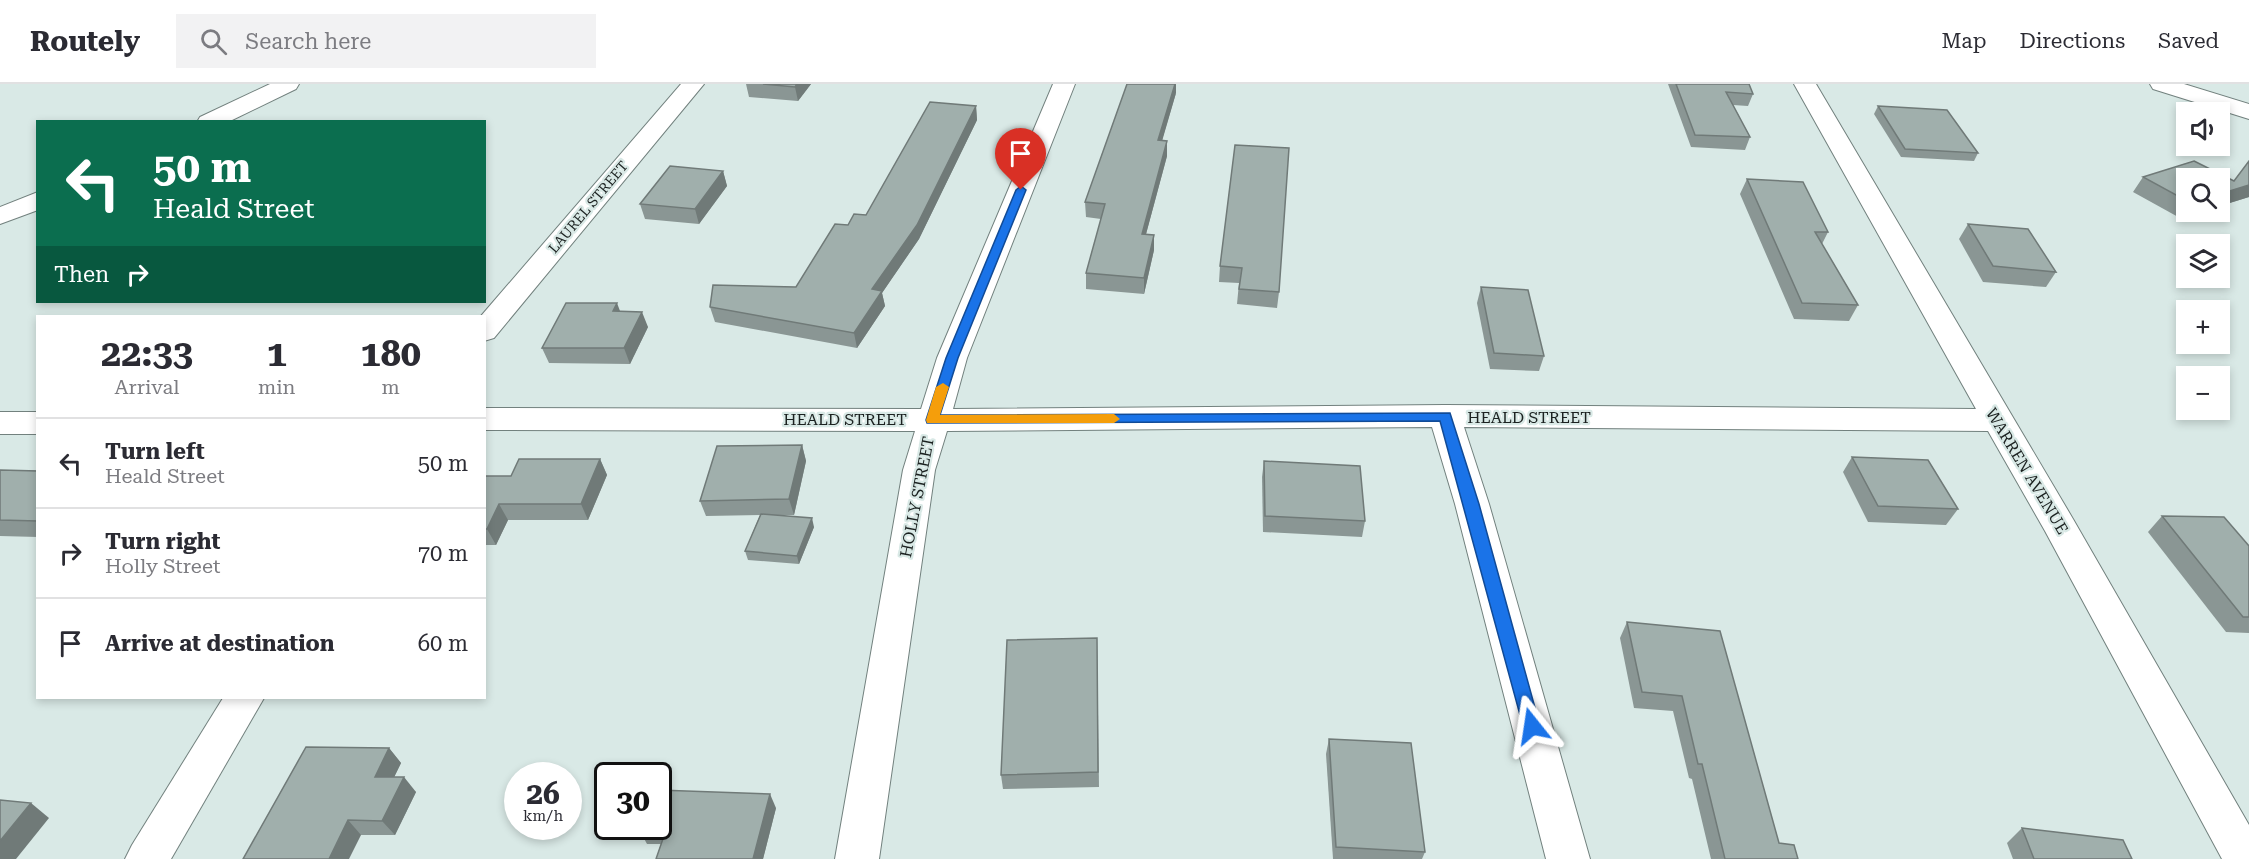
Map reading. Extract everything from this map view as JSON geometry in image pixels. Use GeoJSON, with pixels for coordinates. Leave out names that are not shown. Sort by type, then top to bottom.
{"type":"FeatureCollection","features":[{"type":"Feature","properties":{"kind":"street"},"geometry":{"type":"LineString","coordinates":[[212,120],[288,84]]}},
{"type":"Feature","properties":{"kind":"street","name":"LAUREL STREET"},"geometry":{"type":"LineString","coordinates":[[486,330],[693,84]]}},
{"type":"Feature","properties":{"kind":"street","name":"HOLLY STREET"},"geometry":{"type":"LineString","coordinates":[[857,859],[919,470],[932,420],[952,358],[1064,84]]}},
{"type":"Feature","properties":{"kind":"street","name":"WARREN AVENUE"},"geometry":{"type":"LineString","coordinates":[[1805,84],[2067,538],[2245,859]]}},
{"type":"Feature","properties":{"kind":"street"},"geometry":{"type":"LineString","coordinates":[[2161,84],[2249,112]]}},
{"type":"Feature","properties":{"kind":"street"},"geometry":{"type":"LineString","coordinates":[[0,216],[36,201]]}},
{"type":"Feature","properties":{"kind":"street"},"geometry":{"type":"LineString","coordinates":[[1445,416],[1472,504],[1568,859]]}},
{"type":"Feature","properties":{"kind":"street","name":"HEALD STREET"},"geometry":{"type":"LineString","coordinates":[[486,419],[932,420],[1445,416],[1997,420]]}},
{"type":"Feature","properties":{"kind":"street"},"geometry":{"type":"LineString","coordinates":[[0,423],[36,423]]}},
{"type":"Feature","properties":{"kind":"street"},"geometry":{"type":"LineString","coordinates":[[147,859],[243,699]]}},
{"type":"Feature","properties":{"kind":"building"},"geometry":{"type":"Polygon","coordinates":[[[763,84],[797,84],[795,87],[763,84]]]}},
{"type":"Feature","properties":{"kind":"building"},"geometry":{"type":"Polygon","coordinates":[[[1127,84],[1175,84],[1158,140],[1167,141],[1142,234],[1154,235],[1144,278],[1086,273],[1105,204],[1085,202],[1127,84]]]}},
{"type":"Feature","properties":{"kind":"building"},"geometry":{"type":"Polygon","coordinates":[[[1676,84],[1749,84],[1753,94],[1726,92],[1750,137],[1695,135],[1676,84]]]}},
{"type":"Feature","properties":{"kind":"building"},"geometry":{"type":"Polygon","coordinates":[[[930,102],[976,106],[917,225],[872,289],[882,291],[854,333],[710,307],[713,285],[796,287],[835,224],[848,225],[854,214],[866,215],[930,102]]]}},
{"type":"Feature","properties":{"kind":"building"},"geometry":{"type":"Polygon","coordinates":[[[1878,106],[1947,110],[1978,153],[1905,149],[1878,106]]]}},
{"type":"Feature","properties":{"kind":"building"},"geometry":{"type":"Polygon","coordinates":[[[1235,145],[1289,148],[1279,292],[1239,289],[1242,268],[1220,266],[1235,145]]]}},
{"type":"Feature","properties":{"kind":"building"},"geometry":{"type":"Polygon","coordinates":[[[2194,161],[2208,168],[2176,168],[2176,195],[2143,177],[2194,161]]]}},
{"type":"Feature","properties":{"kind":"building"},"geometry":{"type":"Polygon","coordinates":[[[2249,161],[2249,185],[2230,191],[2230,179],[2234,181],[2249,161]]]}},
{"type":"Feature","properties":{"kind":"building"},"geometry":{"type":"Polygon","coordinates":[[[670,166],[723,171],[695,209],[640,204],[670,166]]]}},
{"type":"Feature","properties":{"kind":"building"},"geometry":{"type":"Polygon","coordinates":[[[1747,179],[1803,182],[1828,232],[1815,232],[1858,305],[1802,303],[1747,179]]]}},
{"type":"Feature","properties":{"kind":"building"},"geometry":{"type":"Polygon","coordinates":[[[1968,224],[2028,229],[2056,272],[1993,266],[1968,224]]]}},
{"type":"Feature","properties":{"kind":"building"},"geometry":{"type":"Polygon","coordinates":[[[1481,287],[1528,290],[1544,356],[1494,353],[1481,287]]]}},
{"type":"Feature","properties":{"kind":"building"},"geometry":{"type":"Polygon","coordinates":[[[566,303],[617,303],[613,311],[642,312],[624,348],[542,348],[566,303]]]}},
{"type":"Feature","properties":{"kind":"building"},"geometry":{"type":"Polygon","coordinates":[[[802,445],[789,499],[700,501],[717,446],[802,445]]]}},
{"type":"Feature","properties":{"kind":"building"},"geometry":{"type":"Polygon","coordinates":[[[1852,457],[1928,460],[1958,509],[1878,506],[1852,457]]]}},
{"type":"Feature","properties":{"kind":"building"},"geometry":{"type":"Polygon","coordinates":[[[519,459],[600,459],[581,504],[499,504],[486,529],[486,476],[511,476],[519,459]]]}},
{"type":"Feature","properties":{"kind":"building"},"geometry":{"type":"Polygon","coordinates":[[[1264,461],[1360,466],[1365,521],[1265,516],[1264,461]]]}},
{"type":"Feature","properties":{"kind":"building"},"geometry":{"type":"Polygon","coordinates":[[[0,470],[36,471],[36,521],[0,520],[0,470]]]}},
{"type":"Feature","properties":{"kind":"building"},"geometry":{"type":"Polygon","coordinates":[[[761,514],[812,518],[797,556],[745,551],[761,514]]]}},
{"type":"Feature","properties":{"kind":"building"},"geometry":{"type":"Polygon","coordinates":[[[2162,516],[2224,517],[2249,546],[2249,617],[2243,617],[2162,516]]]}},
{"type":"Feature","properties":{"kind":"building"},"geometry":{"type":"Polygon","coordinates":[[[1627,622],[1720,631],[1779,843],[1794,845],[1798,859],[1725,859],[1702,764],[1698,764],[1682,696],[1642,692],[1627,622]]]}},
{"type":"Feature","properties":{"kind":"building"},"geometry":{"type":"Polygon","coordinates":[[[1097,638],[1098,772],[1001,775],[1007,640],[1097,638]]]}},
{"type":"Feature","properties":{"kind":"building"},"geometry":{"type":"Polygon","coordinates":[[[1329,739],[1411,743],[1425,852],[1336,847],[1329,739]]]}},
{"type":"Feature","properties":{"kind":"building"},"geometry":{"type":"Polygon","coordinates":[[[306,747],[389,748],[375,777],[404,777],[382,821],[348,820],[329,859],[243,859],[306,747]]]}},
{"type":"Feature","properties":{"kind":"building"},"geometry":{"type":"Polygon","coordinates":[[[672,790],[770,794],[753,859],[656,859],[663,840],[672,840],[672,790]]]}},
{"type":"Feature","properties":{"kind":"building"},"geometry":{"type":"Polygon","coordinates":[[[0,800],[31,803],[0,841],[0,800]]]}},
{"type":"Feature","properties":{"kind":"building"},"geometry":{"type":"Polygon","coordinates":[[[2022,828],[2123,840],[2132,859],[2034,859],[2022,828]]]}},
{"type":"Feature","properties":{"kind":"slow traffic"},"geometry":{"type":"LineString","coordinates":[[943,387],[932,420],[1114,419]]}},
{"type":"Feature","properties":{"kind":"route"},"geometry":{"type":"LineString","coordinates":[[1021,190],[952,358],[932,420],[1445,416],[1472,504],[1532,726]]}}]}
